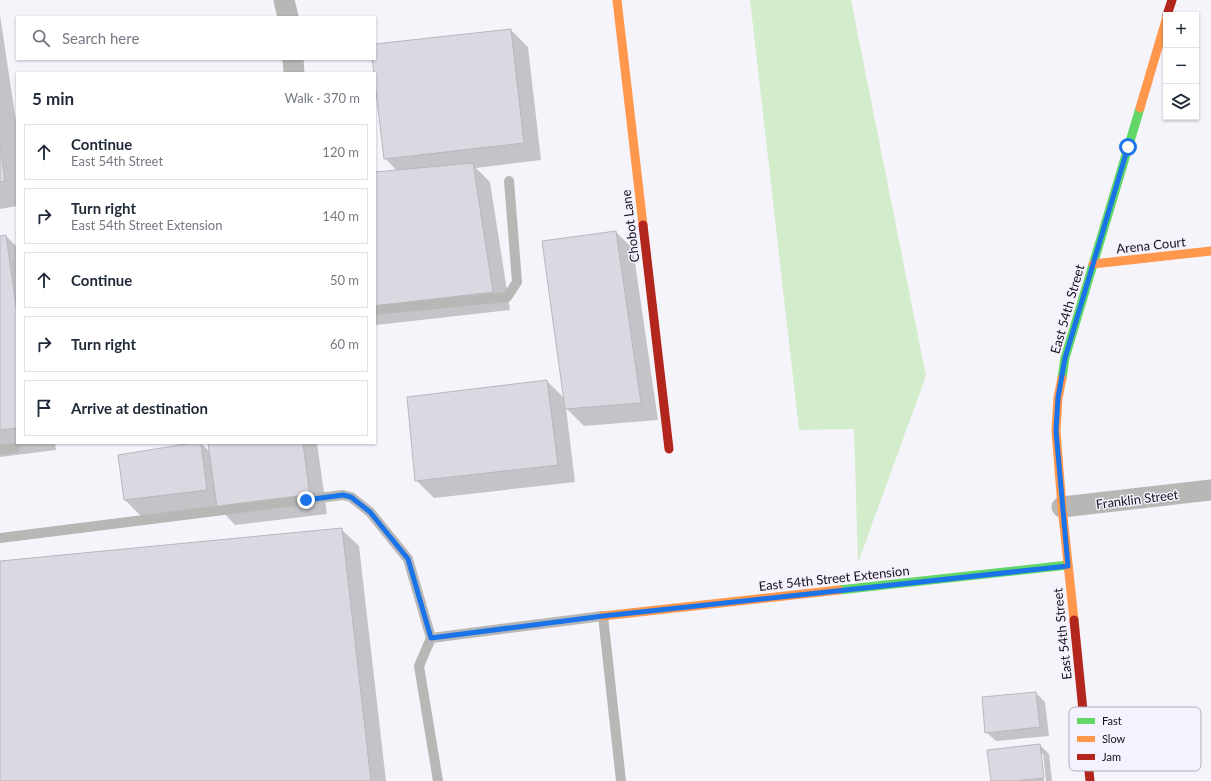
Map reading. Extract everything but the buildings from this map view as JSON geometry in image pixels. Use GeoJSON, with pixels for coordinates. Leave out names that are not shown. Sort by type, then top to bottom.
{"type":"FeatureCollection","features":[{"type":"Feature","properties":{"kind":"street"},"geometry":{"type":"LineString","coordinates":[[284,0],[288,16]]}},
{"type":"Feature","properties":{"kind":"street","name":"Chobot Lane"},"geometry":{"type":"LineString","coordinates":[[617,0],[669,449]]}},
{"type":"Feature","properties":{"kind":"street"},"geometry":{"type":"LineString","coordinates":[[1169,12],[1172,0]]}},
{"type":"Feature","properties":{"kind":"street","name":"East 54th Street"},"geometry":{"type":"LineString","coordinates":[[1082,707],[1062,507],[1056,431],[1058,398],[1065,358],[1163,30]]}},
{"type":"Feature","properties":{"kind":"street"},"geometry":{"type":"LineString","coordinates":[[293,60],[294,72]]}},
{"type":"Feature","properties":{"kind":"street","name":"Arena Court"},"geometry":{"type":"LineString","coordinates":[[1093,264],[1211,251]]}},
{"type":"Feature","properties":{"kind":"street","name":"Franklin Street"},"geometry":{"type":"LineString","coordinates":[[1062,507],[1211,490]]}},
{"type":"Feature","properties":{"kind":"street","name":"East 54th Street Extension"},"geometry":{"type":"LineString","coordinates":[[603,616],[1068,566]]}},
{"type":"Feature","properties":{"kind":"street","name":"East 54th Street"},"geometry":{"type":"LineString","coordinates":[[1089,771],[1090,781]]}},
{"type":"Feature","properties":{"kind":"lane"},"geometry":{"type":"LineString","coordinates":[[376,310],[506,297],[518,282],[509,181]]}},
{"type":"Feature","properties":{"kind":"lane"},"geometry":{"type":"LineString","coordinates":[[0,450],[15,448]]}},
{"type":"Feature","properties":{"kind":"lane"},"geometry":{"type":"LineString","coordinates":[[0,538],[343,495],[351,497],[370,512],[408,559],[431,638],[419,666],[438,781]]}},
{"type":"Feature","properties":{"kind":"lane"},"geometry":{"type":"LineString","coordinates":[[431,638],[603,616],[621,781]]}},
{"type":"Feature","properties":{"kind":"green space"},"geometry":{"type":"Polygon","coordinates":[[[750,0],[851,0],[926,376],[858,563],[854,429],[799,430],[750,0]]]}},
{"type":"Feature","properties":{"kind":"traffic: fast"},"geometry":{"type":"LineString","coordinates":[[1062,378],[1065,358],[1140,108]]}},
{"type":"Feature","properties":{"kind":"traffic: fast"},"geometry":{"type":"LineString","coordinates":[[839,590],[1068,565]]}},
{"type":"Feature","properties":{"kind":"traffic: slow"},"geometry":{"type":"LineString","coordinates":[[617,0],[643,225]]}},
{"type":"Feature","properties":{"kind":"traffic: slow"},"geometry":{"type":"LineString","coordinates":[[1140,108],[1163,30]]}},
{"type":"Feature","properties":{"kind":"traffic: slow"},"geometry":{"type":"LineString","coordinates":[[1093,264],[1211,251]]}},
{"type":"Feature","properties":{"kind":"traffic: slow"},"geometry":{"type":"LineString","coordinates":[[1062,378],[1058,398],[1056,431],[1062,507],[1074,620]]}},
{"type":"Feature","properties":{"kind":"traffic: slow"},"geometry":{"type":"LineString","coordinates":[[603,616],[839,590]]}},
{"type":"Feature","properties":{"kind":"traffic: jam"},"geometry":{"type":"LineString","coordinates":[[1168,12],[1172,0]]}},
{"type":"Feature","properties":{"kind":"traffic: jam"},"geometry":{"type":"LineString","coordinates":[[643,225],[669,449]]}},
{"type":"Feature","properties":{"kind":"traffic: jam"},"geometry":{"type":"LineString","coordinates":[[1074,620],[1083,707]]}},
{"type":"Feature","properties":{"kind":"traffic: jam"},"geometry":{"type":"LineString","coordinates":[[1089,771],[1090,781]]}},
{"type":"Feature","properties":{"kind":"route"},"geometry":{"type":"LineString","coordinates":[[306,500],[343,495],[351,497],[370,512],[408,559],[431,638],[603,616],[1068,566],[1056,431],[1058,398],[1065,358],[1128,147]]}}]}
